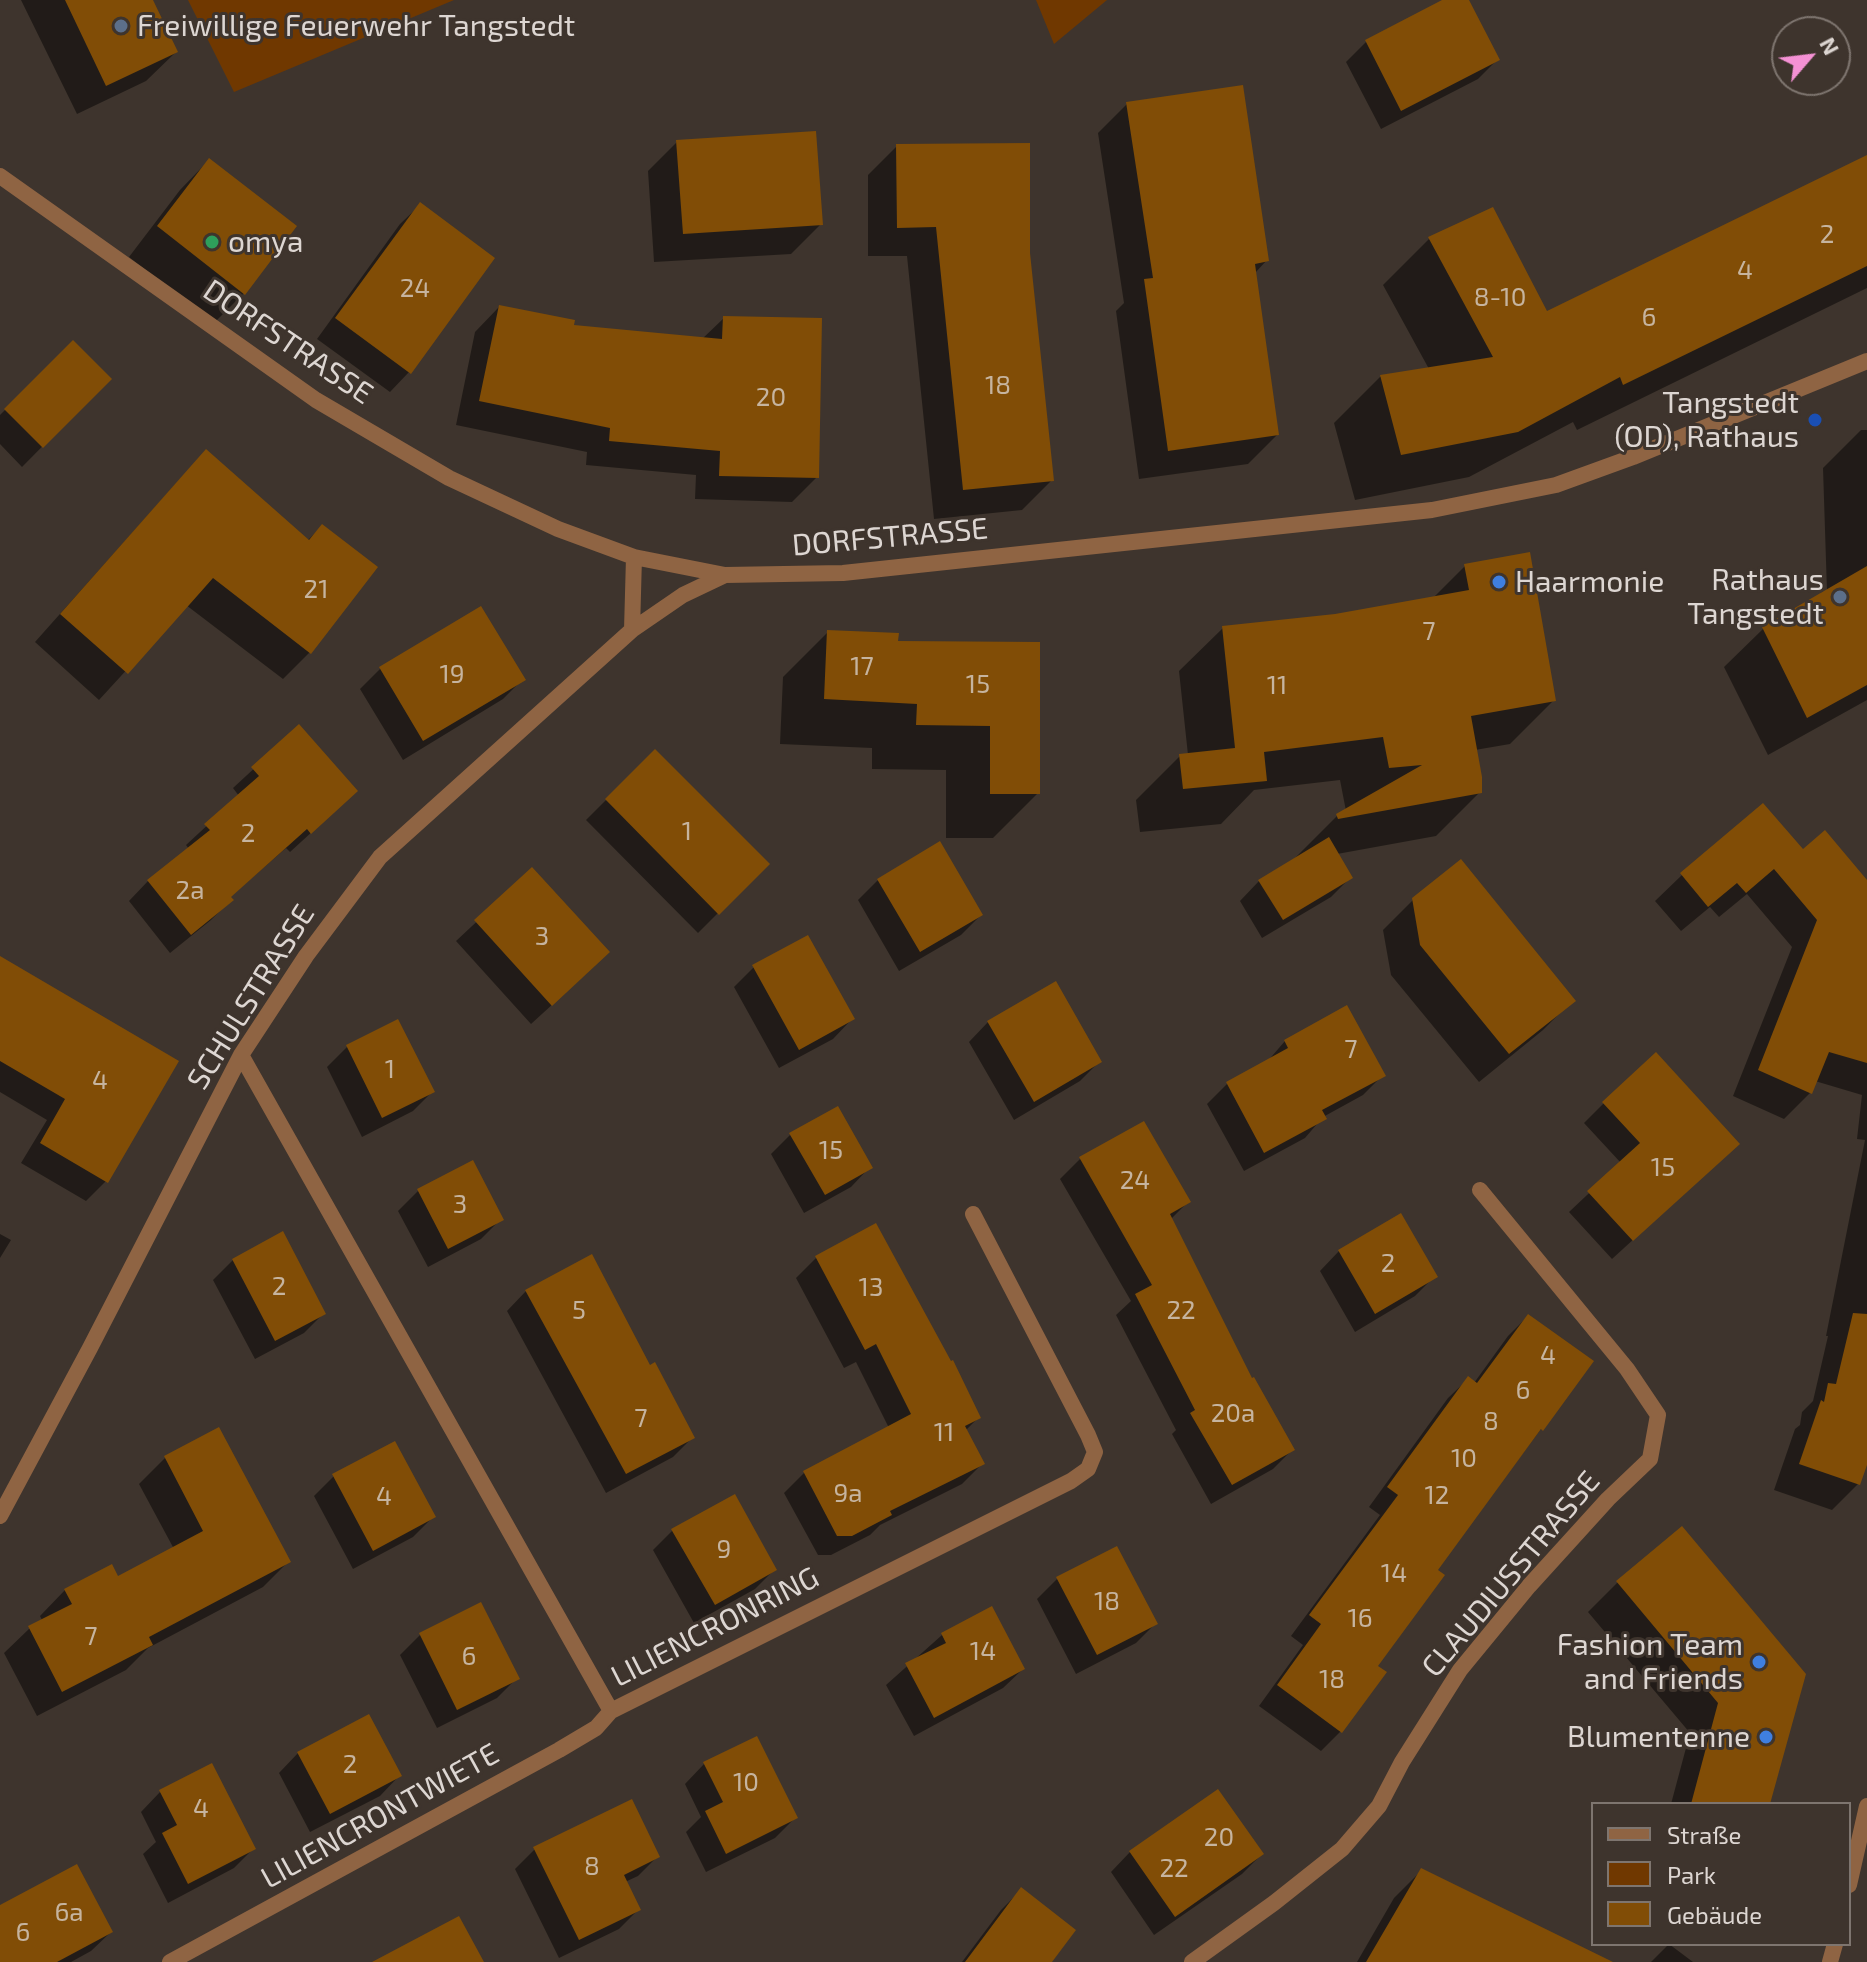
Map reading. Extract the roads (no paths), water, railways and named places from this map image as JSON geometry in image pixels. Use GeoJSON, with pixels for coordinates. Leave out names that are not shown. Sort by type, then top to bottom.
{"type":"FeatureCollection","features":[{"type":"Feature","properties":{"kind":"street","name":"DORFSTRASSE"},"geometry":{"type":"LineString","coordinates":[[0,176],[316,400],[449,478],[558,529],[634,557],[725,575],[843,573],[1432,510],[1556,485],[1633,457],[1867,361]]}},
{"type":"Feature","properties":{"kind":"street"},"geometry":{"type":"LineString","coordinates":[[632,630],[634,557]]}},
{"type":"Feature","properties":{"kind":"street","name":"SCHULSTRASSE"},"geometry":{"type":"LineString","coordinates":[[0,1516],[241,1055],[306,956],[380,857],[632,630],[683,595],[725,575]]}},
{"type":"Feature","properties":{"kind":"street","name":"LILIENCRONRING"},"geometry":{"type":"LineString","coordinates":[[241,1055],[611,1711],[1071,1481],[1088,1469],[1095,1452],[1088,1435],[973,1214]]}},
{"type":"Feature","properties":{"kind":"street","name":"CLAUDIUSSTRASSE"},"geometry":{"type":"LineString","coordinates":[[1192,1962],[1342,1849],[1379,1806],[1402,1762],[1460,1670],[1529,1586],[1608,1499],[1650,1459],[1658,1415],[1627,1369],[1480,1190]]}},
{"type":"Feature","properties":{"kind":"street","name":"LILIENCRONTWIETE"},"geometry":{"type":"LineString","coordinates":[[170,1962],[559,1750],[596,1728],[611,1711]]}},
{"type":"Feature","properties":{"kind":"street"},"geometry":{"type":"LineString","coordinates":[[1851,1876],[1867,1806]]}},
{"type":"Feature","properties":{"kind":"place","name":"Freiwillige Feuerwehr Tangstedt"},"geometry":{"type":"Point","coordinates":[121,26]}},
{"type":"Feature","properties":{"kind":"place","name":"omya"},"geometry":{"type":"Point","coordinates":[212,242]}},
{"type":"Feature","properties":{"kind":"place","name":"Tangstedt (OD), Rathaus"},"geometry":{"type":"Point","coordinates":[1815,420]}},
{"type":"Feature","properties":{"kind":"place","name":"Haarmonie"},"geometry":{"type":"Point","coordinates":[1499,582]}},
{"type":"Feature","properties":{"kind":"place","name":"Rathaus Tangstedt"},"geometry":{"type":"Point","coordinates":[1840,597]}},
{"type":"Feature","properties":{"kind":"place","name":"Fashion Team and Friends"},"geometry":{"type":"Point","coordinates":[1759,1662]}},
{"type":"Feature","properties":{"kind":"place","name":"Blumentenne"},"geometry":{"type":"Point","coordinates":[1766,1737]}}]}
